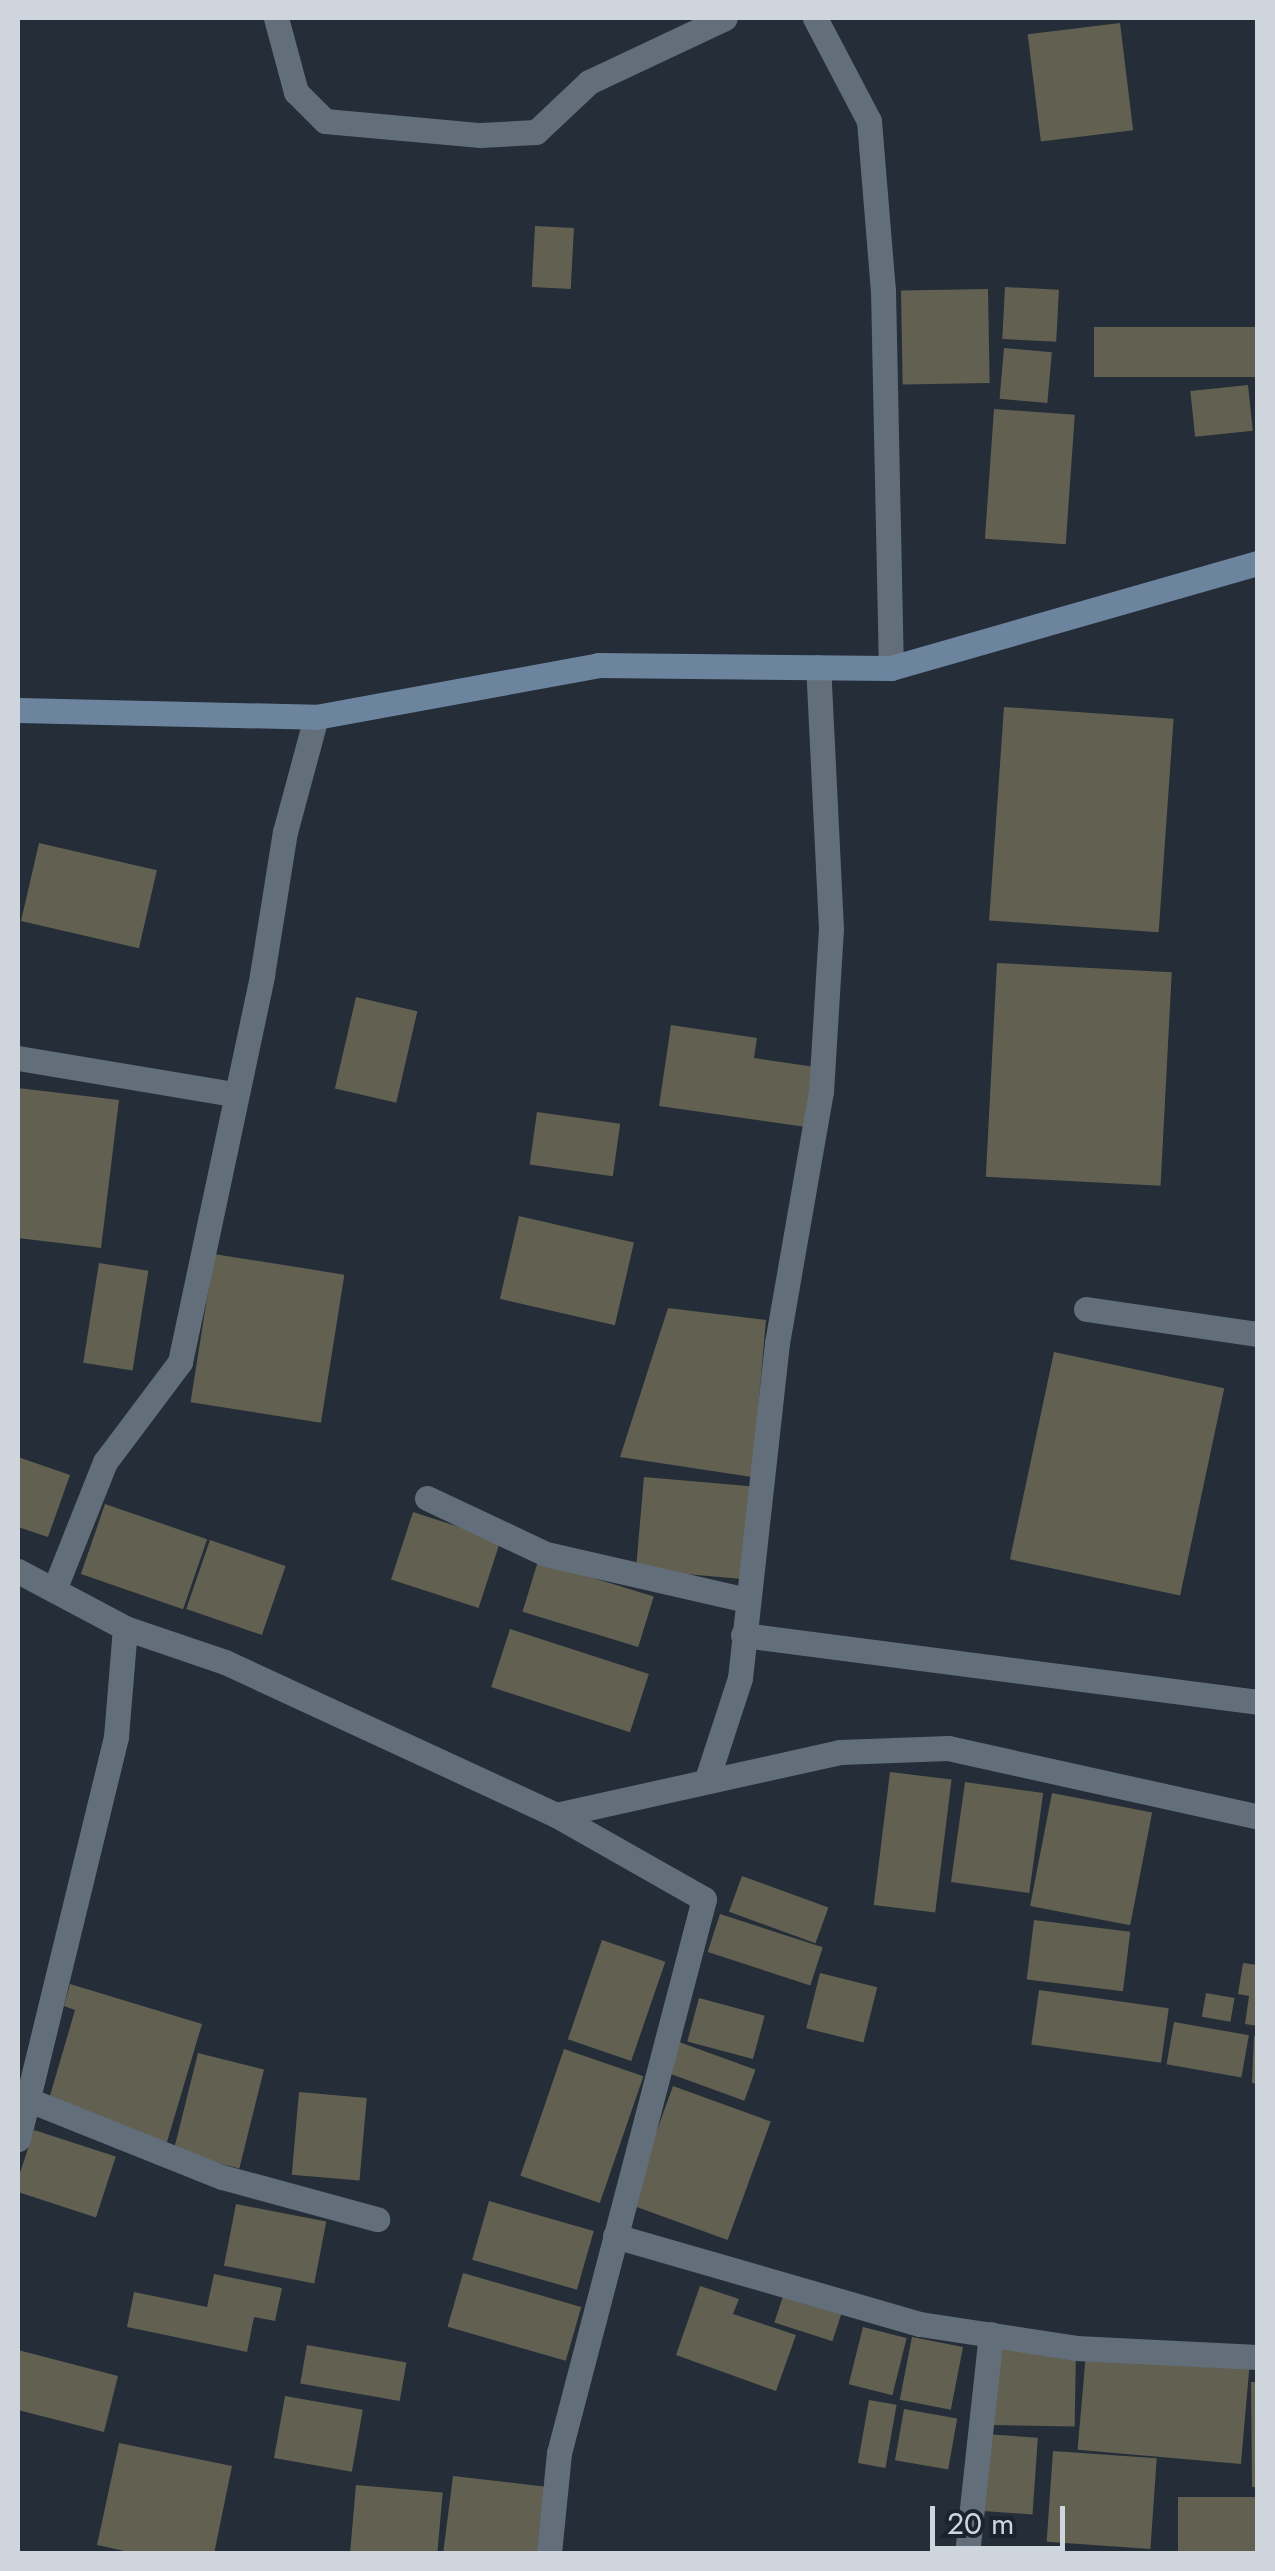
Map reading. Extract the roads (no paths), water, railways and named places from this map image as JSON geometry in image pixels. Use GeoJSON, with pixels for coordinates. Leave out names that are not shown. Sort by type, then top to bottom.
{"type":"FeatureCollection","features":[{"type":"Feature","properties":{"kind":"street"},"geometry":{"type":"LineString","coordinates":[[276,18],[296,92],[325,120],[480,135],[536,132],[589,82],[725,18]]}},
{"type":"Feature","properties":{"kind":"street"},"geometry":{"type":"LineString","coordinates":[[815,18],[869,121],[883,290],[891,668]]}},
{"type":"Feature","properties":{"kind":"street"},"geometry":{"type":"LineString","coordinates":[[18,710],[316,716],[598,665],[891,668],[1258,563]]}},
{"type":"Feature","properties":{"kind":"street"},"geometry":{"type":"LineString","coordinates":[[708,1776],[740,1678],[778,1343],[821,1092],[831,929],[818,667]]}},
{"type":"Feature","properties":{"kind":"street"},"geometry":{"type":"LineString","coordinates":[[54,1590],[106,1462],[180,1362],[285,832],[316,716]]}},
{"type":"Feature","properties":{"kind":"street"},"geometry":{"type":"LineString","coordinates":[[18,1058],[234,1094]]}},
{"type":"Feature","properties":{"kind":"street"},"geometry":{"type":"LineString","coordinates":[[1086,1310],[1258,1334]]}},
{"type":"Feature","properties":{"kind":"street"},"geometry":{"type":"LineString","coordinates":[[427,1498],[546,1554],[747,1600]]}},
{"type":"Feature","properties":{"kind":"street"},"geometry":{"type":"LineString","coordinates":[[18,1571],[125,1628],[225,1662],[556,1815],[704,1899],[559,2453],[549,2554]]}},
{"type":"Feature","properties":{"kind":"street"},"geometry":{"type":"LineString","coordinates":[[18,2139],[116,1737],[125,1628]]}},
{"type":"Feature","properties":{"kind":"street"},"geometry":{"type":"LineString","coordinates":[[744,1635],[1258,1702]]}},
{"type":"Feature","properties":{"kind":"street"},"geometry":{"type":"LineString","coordinates":[[556,1815],[708,1776],[840,1752],[948,1748],[1258,1817]]}},
{"type":"Feature","properties":{"kind":"street"},"geometry":{"type":"LineString","coordinates":[[28,2100],[222,2177],[378,2220]]}},
{"type":"Feature","properties":{"kind":"street"},"geometry":{"type":"LineString","coordinates":[[615,2236],[920,2324],[1076,2348],[1258,2357]]}},
{"type":"Feature","properties":{"kind":"street"},"geometry":{"type":"LineString","coordinates":[[967,2554],[991,2334]]}}]}
